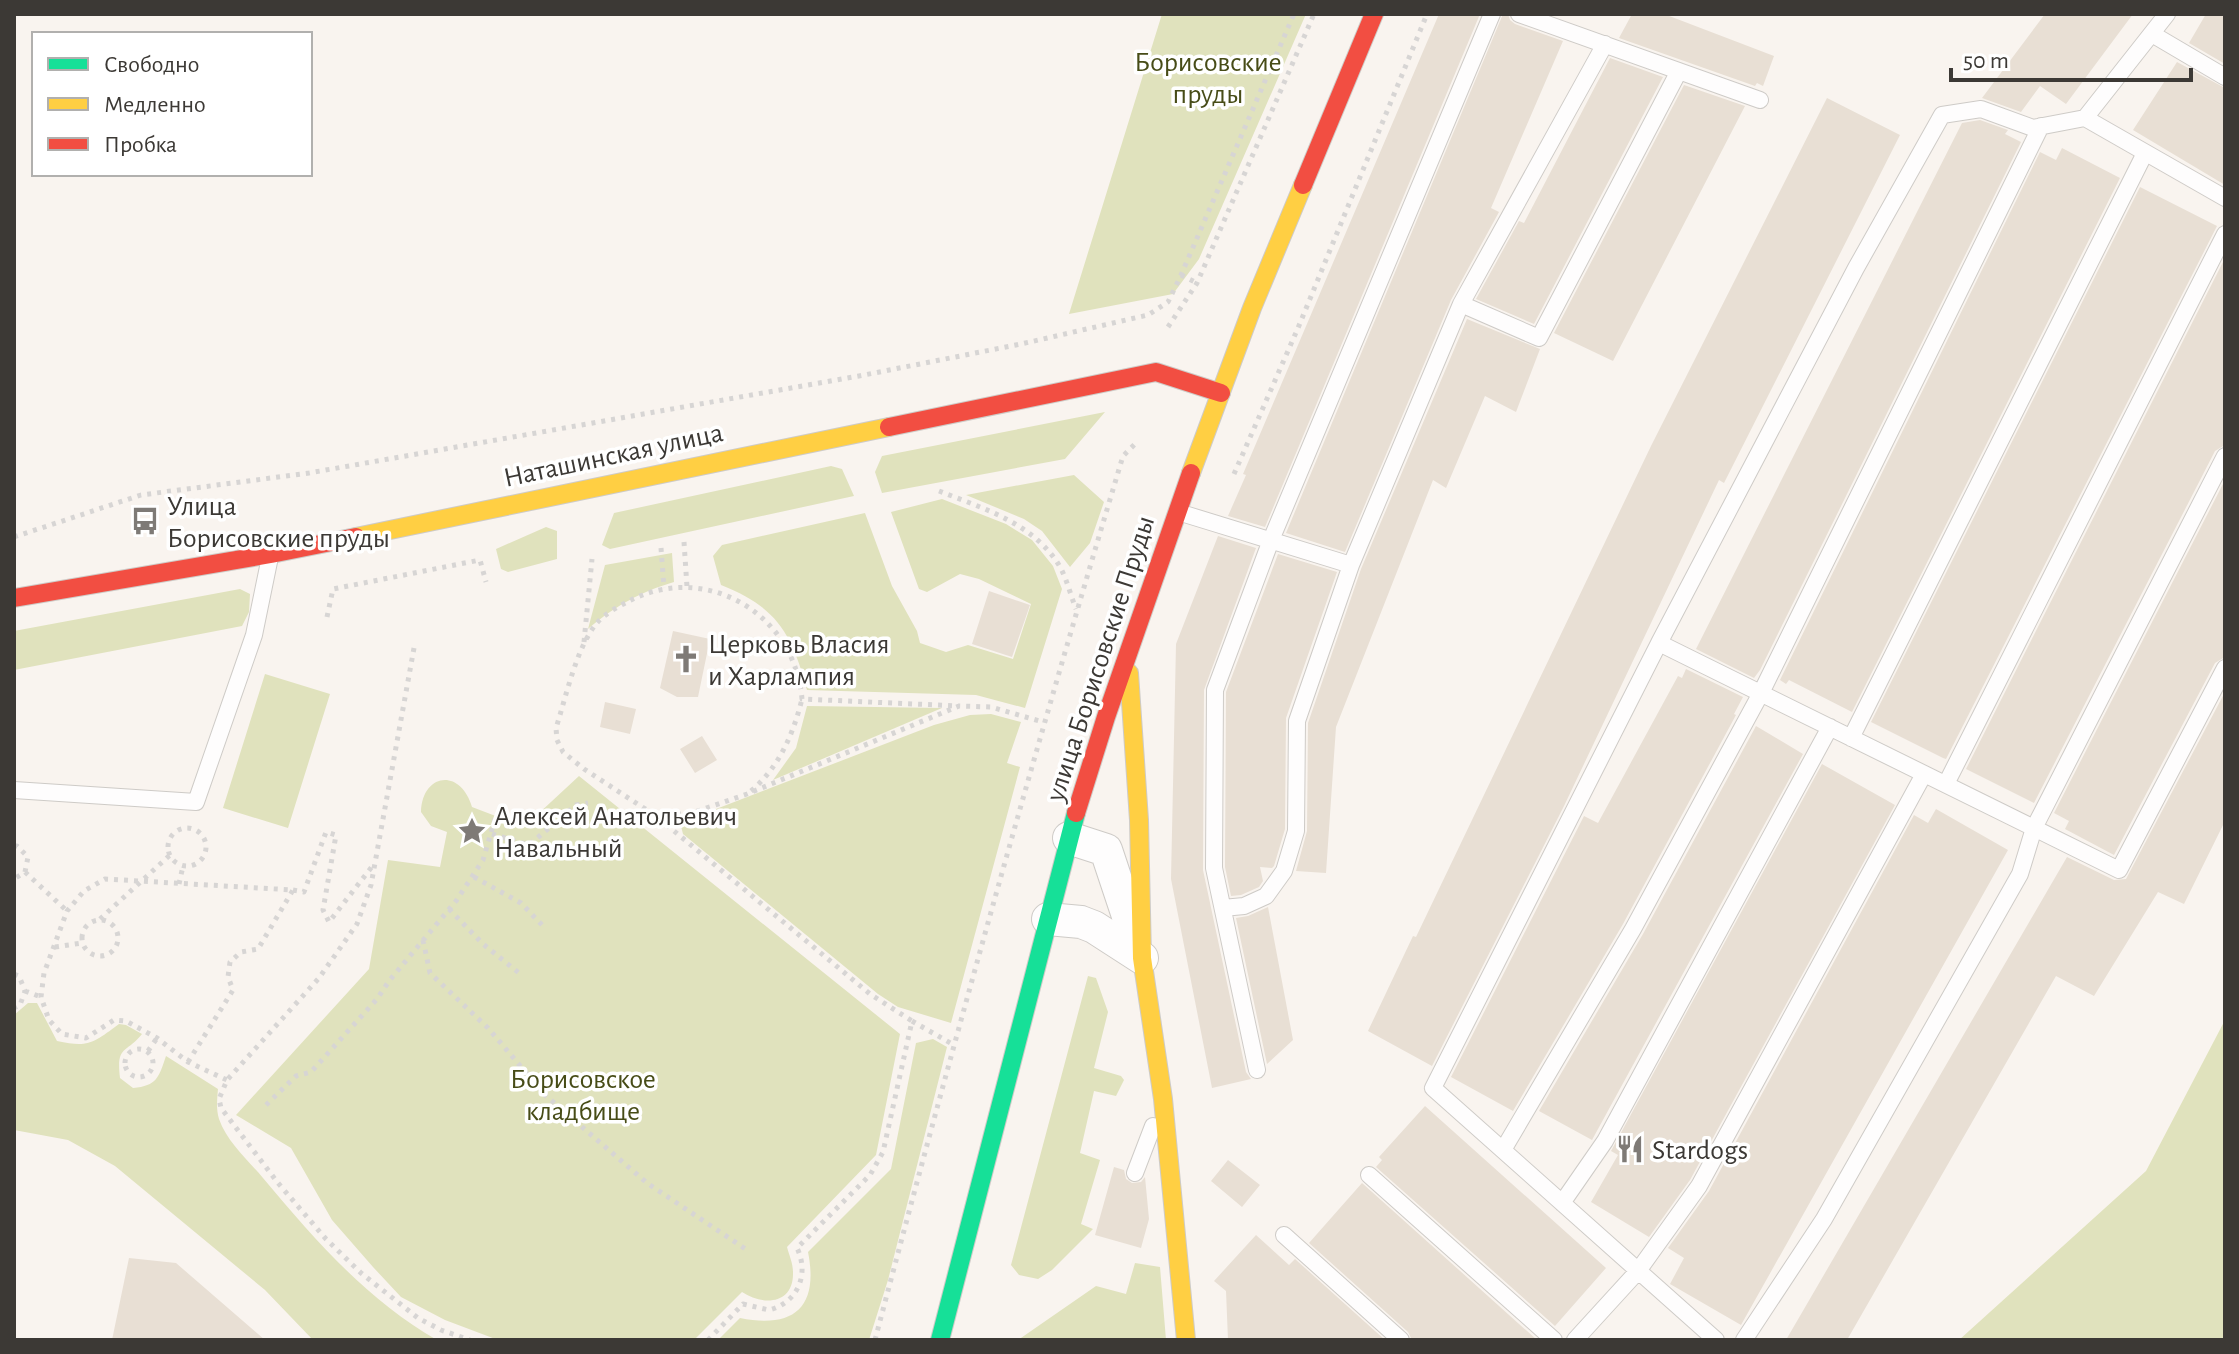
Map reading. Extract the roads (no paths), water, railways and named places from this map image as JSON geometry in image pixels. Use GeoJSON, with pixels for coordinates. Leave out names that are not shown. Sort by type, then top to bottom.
{"type":"FeatureCollection","features":[{"type":"Feature","properties":{"kind":"street","name":"улица Борисовские Пруды"},"geometry":{"type":"LineString","coordinates":[[940,1340],[1069,838],[1128,653],[1252,308],[1374,14]]}},
{"type":"Feature","properties":{"kind":"street","name":"Наташинская улица"},"geometry":{"type":"LineString","coordinates":[[14,598],[271,554],[1156,372],[1221,393]]}},
{"type":"Feature","properties":{"kind":"street"},"geometry":{"type":"LineString","coordinates":[[1128,653],[1139,820],[1142,958],[1163,1099],[1186,1340]]}},
{"type":"Feature","properties":{"kind":"street"},"geometry":{"type":"LineString","coordinates":[[1069,838],[1106,850],[1142,958]]}},
{"type":"Feature","properties":{"kind":"street"},"geometry":{"type":"LineString","coordinates":[[1048,919],[1081,922],[1094,927],[1142,958]]}},
{"type":"Feature","properties":{"kind":"lane"},"geometry":{"type":"LineString","coordinates":[[1257,1070],[1214,868],[1215,690],[1271,540],[1492,14]]}},
{"type":"Feature","properties":{"kind":"lane"},"geometry":{"type":"LineString","coordinates":[[1519,14],[1760,100]]}},
{"type":"Feature","properties":{"kind":"lane"},"geometry":{"type":"LineString","coordinates":[[2085,118],[2167,14]]}},
{"type":"Feature","properties":{"kind":"lane"},"geometry":{"type":"LineString","coordinates":[[2152,34],[2225,77]]}},
{"type":"Feature","properties":{"kind":"lane"},"geometry":{"type":"LineString","coordinates":[[1223,908],[1244,906],[1266,896],[1284,871],[1296,831],[1297,721],[1351,565],[1461,304],[1605,44]]}},
{"type":"Feature","properties":{"kind":"lane"},"geometry":{"type":"LineString","coordinates":[[1461,304],[1539,338],[1679,71]]}},
{"type":"Feature","properties":{"kind":"lane"},"geometry":{"type":"LineString","coordinates":[[1716,1340],[1433,1088],[1659,643],[1856,268],[1942,115],[1981,109],[2033,128],[2085,118],[2225,198]]}},
{"type":"Feature","properties":{"kind":"lane"},"geometry":{"type":"LineString","coordinates":[[1503,1150],[1633,929],[1761,693],[2041,126]]}},
{"type":"Feature","properties":{"kind":"lane"},"geometry":{"type":"LineString","coordinates":[[1851,738],[2145,153]]}},
{"type":"Feature","properties":{"kind":"lane"},"geometry":{"type":"LineString","coordinates":[[1946,784],[2225,234]]}},
{"type":"Feature","properties":{"kind":"lane"},"geometry":{"type":"LineString","coordinates":[[1744,1340],[1824,1219],[2020,874],[2034,828],[2225,456]]}},
{"type":"Feature","properties":{"kind":"lane"},"geometry":{"type":"LineString","coordinates":[[1177,511],[1351,565]]}},
{"type":"Feature","properties":{"kind":"lane"},"geometry":{"type":"LineString","coordinates":[[14,790],[196,802],[254,635],[271,554]]}},
{"type":"Feature","properties":{"kind":"lane"},"geometry":{"type":"LineString","coordinates":[[1659,643],[2119,870],[2225,668]]}},
{"type":"Feature","properties":{"kind":"lane"},"geometry":{"type":"LineString","coordinates":[[1562,1203],[1605,1141],[1830,727]]}},
{"type":"Feature","properties":{"kind":"lane"},"geometry":{"type":"LineString","coordinates":[[1575,1340],[1638,1271],[1699,1186],[1924,774]]}},
{"type":"Feature","properties":{"kind":"lane"},"geometry":{"type":"LineString","coordinates":[[1135,1173],[1163,1099]]}},
{"type":"Feature","properties":{"kind":"lane"},"geometry":{"type":"LineString","coordinates":[[1369,1175],[1554,1340]]}},
{"type":"Feature","properties":{"kind":"lane"},"geometry":{"type":"LineString","coordinates":[[1284,1235],[1401,1340]]}},
{"type":"Feature","properties":{"kind":"place","name":"Улица Борисовские пруды"},"geometry":{"type":"Point","coordinates":[145,521]}},
{"type":"Feature","properties":{"kind":"place","name":"Церковь Власия и Харлампия"},"geometry":{"type":"Point","coordinates":[686,659]}},
{"type":"Feature","properties":{"kind":"place","name":"Алексей Анатольевич Навальный"},"geometry":{"type":"Point","coordinates":[472,831]}},
{"type":"Feature","properties":{"kind":"place","name":"Stardogs"},"geometry":{"type":"Point","coordinates":[1630,1149]}},
{"type":"Feature","properties":{"kind":"park label","name":"Борисовские пруды"},"geometry":{"type":"Point","coordinates":[1208,77]}},
{"type":"Feature","properties":{"kind":"park label","name":"Борисовское кладбище"},"geometry":{"type":"Point","coordinates":[583,1094]}}]}
